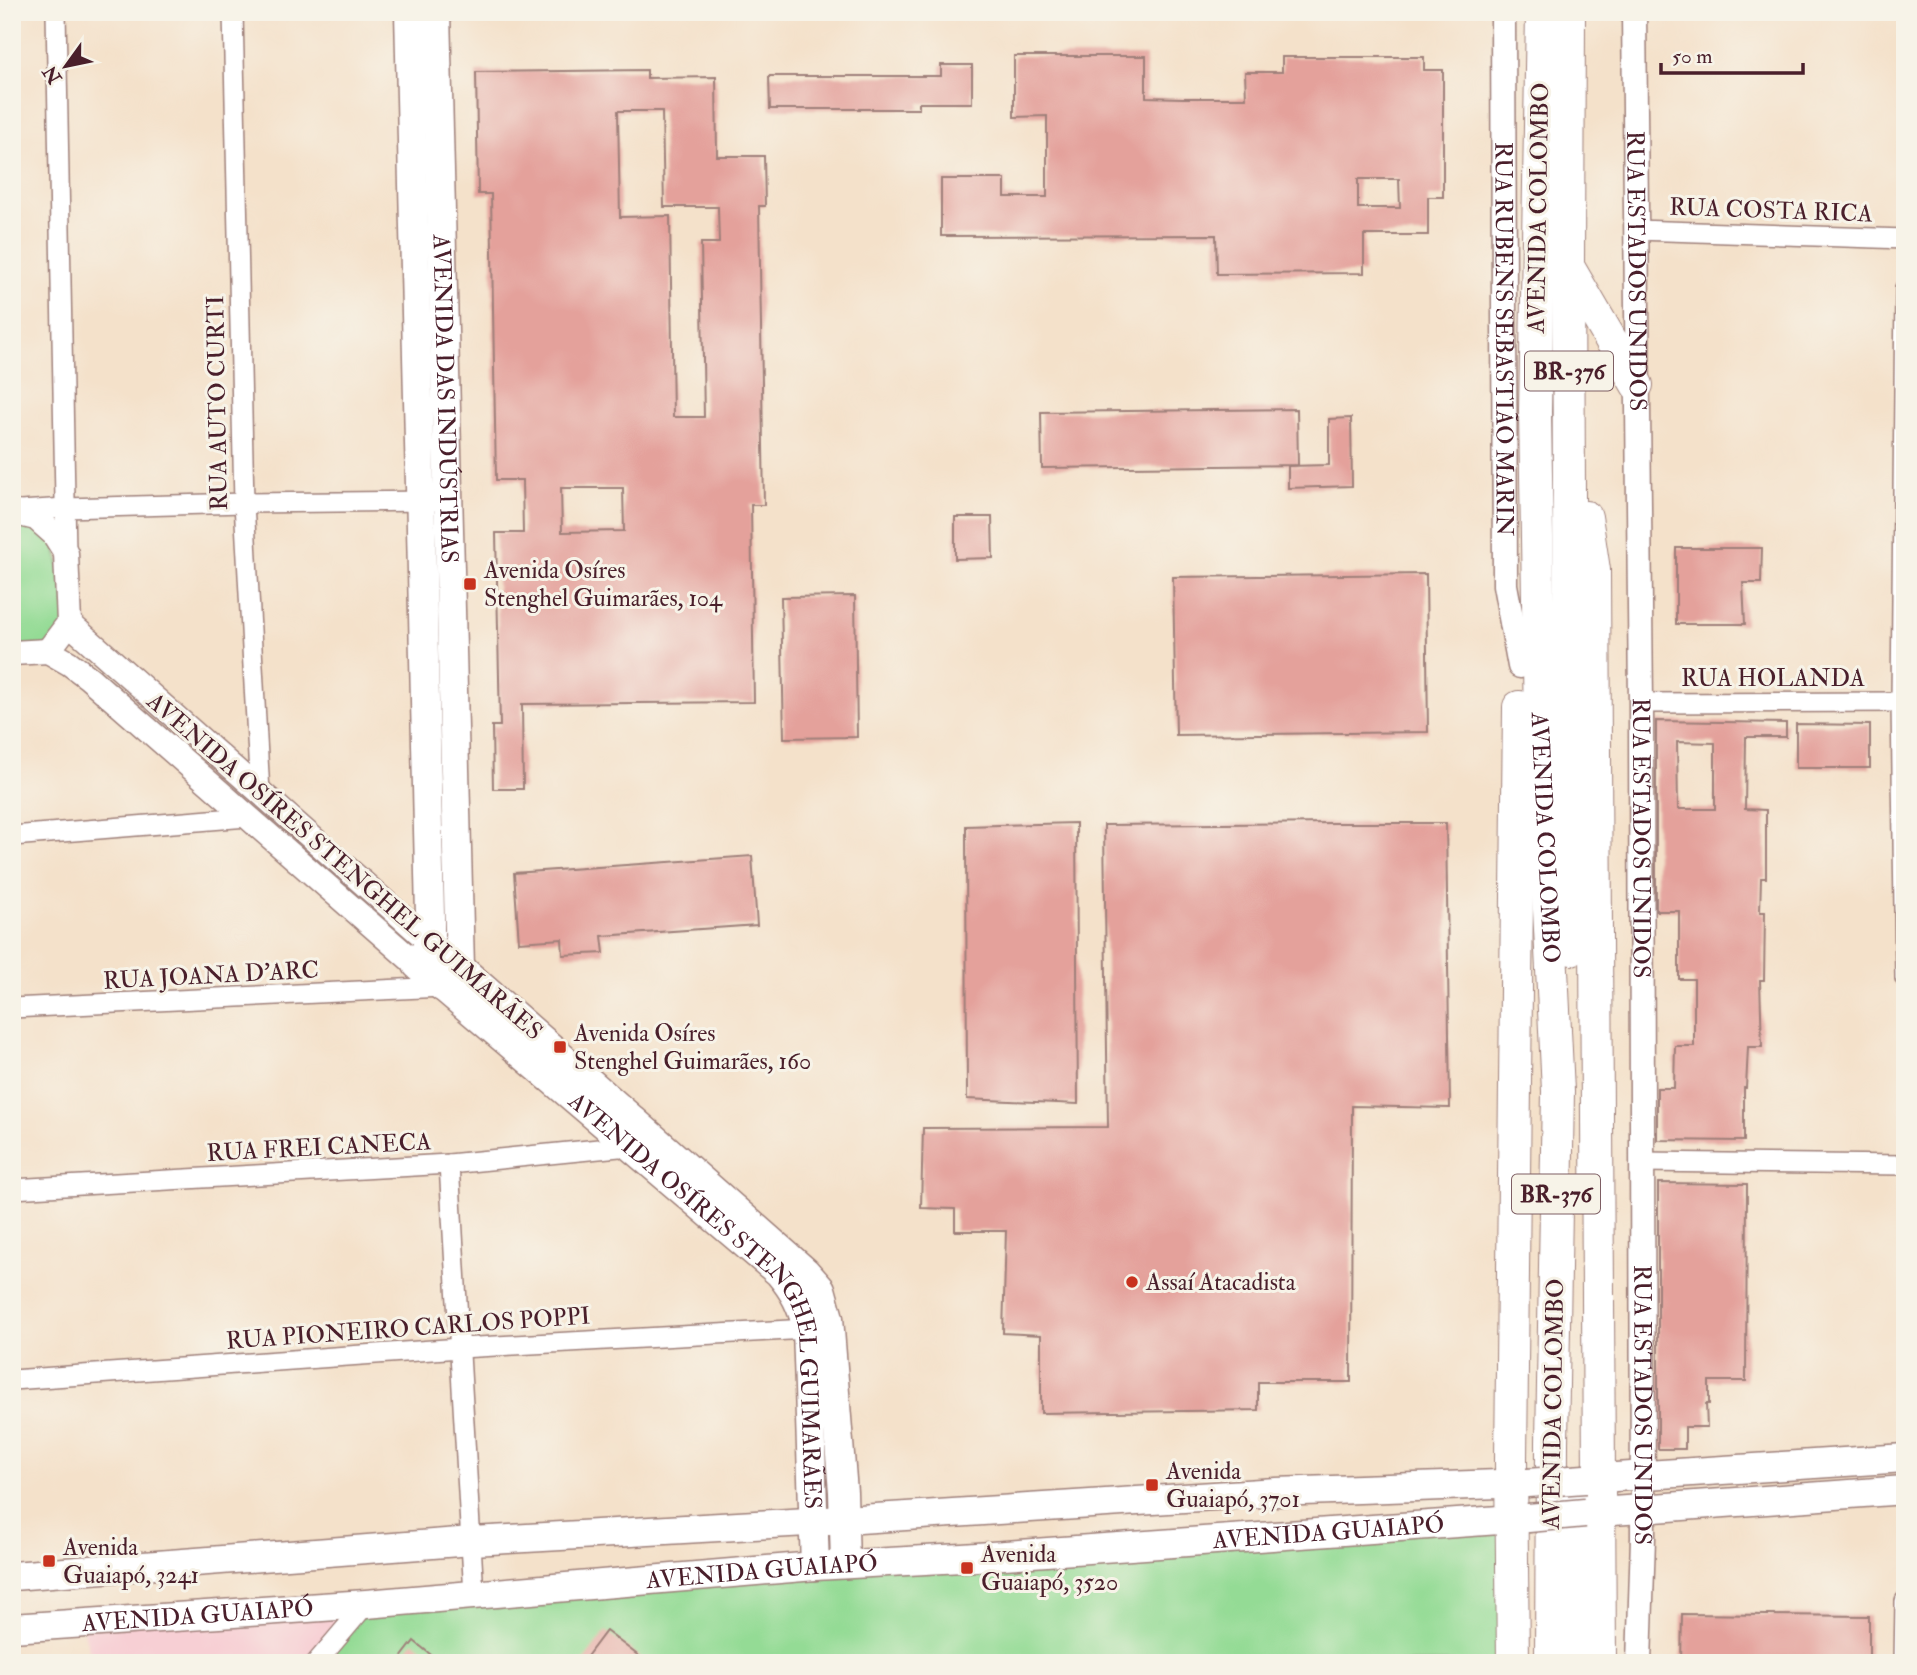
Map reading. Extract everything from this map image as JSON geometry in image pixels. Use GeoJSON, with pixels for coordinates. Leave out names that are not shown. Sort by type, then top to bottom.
{"type":"FeatureCollection","features":[{"type":"Feature","properties":{"kind":"main road","name":"AVENIDA DAS INDÚSTRIAS"},"geometry":{"type":"LineString","coordinates":[[409,12],[433,501],[451,977]]}},
{"type":"Feature","properties":{"kind":"main road","name":"AVENIDA DAS INDÚSTRIAS"},"geometry":{"type":"LineString","coordinates":[[420,966],[433,501],[436,12]]}},
{"type":"Feature","properties":{"kind":"main road","name":"AVENIDA COLOMBO"},"geometry":{"type":"LineString","coordinates":[[1542,12],[1535,412],[1540,726],[1558,1091],[1551,1663]]}},
{"type":"Feature","properties":{"kind":"main road","name":"AVENIDA COLOMBO"},"geometry":{"type":"LineString","coordinates":[[1569,12],[1574,1663]]}},
{"type":"Feature","properties":{"kind":"main road"},"geometry":{"type":"LineString","coordinates":[[1568,266],[1637,384]]}},
{"type":"Feature","properties":{"kind":"main road"},"geometry":{"type":"LineString","coordinates":[[1513,1663],[1520,1519],[1520,666],[1535,412]]}},
{"type":"Feature","properties":{"kind":"main road"},"geometry":{"type":"LineString","coordinates":[[1570,415],[1594,570],[1592,1512],[1600,1663]]}},
{"type":"Feature","properties":{"kind":"main road","name":"AVENIDA OSÍRES STENGHEL GUIMARÃES"},"geometry":{"type":"LineString","coordinates":[[420,966],[451,977],[806,1272],[821,1289],[829,1318],[845,1564]]}},
{"type":"Feature","properties":{"kind":"main road","name":"AVENIDA OSÍRES STENGHEL GUIMARÃES"},"geometry":{"type":"LineString","coordinates":[[451,977],[629,1146],[779,1273],[794,1291],[802,1307],[807,1329],[815,1566]]}},
{"type":"Feature","properties":{"kind":"main road","name":"AVENIDA GUAIAPÓ"},"geometry":{"type":"LineString","coordinates":[[12,1576],[472,1541],[1276,1492],[1592,1479],[1905,1458]]}},
{"type":"Feature","properties":{"kind":"main road","name":"AVENIDA GUAIAPÓ"},"geometry":{"type":"LineString","coordinates":[[12,1628],[366,1604],[815,1566],[1520,1519],[1905,1490]]}},
{"type":"Feature","properties":{"kind":"main road"},"geometry":{"type":"LineString","coordinates":[[1097,1503],[1097,1548]]}},
{"type":"Feature","properties":{"kind":"street"},"geometry":{"type":"LineString","coordinates":[[12,653],[48,651],[69,623],[57,12]]}},
{"type":"Feature","properties":{"kind":"street","name":"RUA AUTO CURTI"},"geometry":{"type":"LineString","coordinates":[[233,12],[244,503],[260,793]]}},
{"type":"Feature","properties":{"kind":"street","name":"RUA RUBENS SEBASTIÃO MARIN"},"geometry":{"type":"LineString","coordinates":[[1503,12],[1505,584],[1520,666]]}},
{"type":"Feature","properties":{"kind":"street","name":"RUA ESTADOS UNIDOS"},"geometry":{"type":"LineString","coordinates":[[1634,12],[1641,703],[1643,1508],[1639,1663]]}},
{"type":"Feature","properties":{"kind":"street","name":"RUA COSTA RICA"},"geometry":{"type":"LineString","coordinates":[[1636,230],[1905,239]]}},
{"type":"Feature","properties":{"kind":"street"},"geometry":{"type":"LineString","coordinates":[[1905,288],[1905,978]]}},
{"type":"Feature","properties":{"kind":"street"},"geometry":{"type":"LineString","coordinates":[[13,512],[244,503],[433,501]]}},
{"type":"Feature","properties":{"kind":"street"},"geometry":{"type":"LineString","coordinates":[[13,512],[36,518],[54,534],[66,553]]}},
{"type":"Feature","properties":{"kind":"street","name":"AVENIDA OSÍRES STENGHEL GUIMARÃES"},"geometry":{"type":"LineString","coordinates":[[69,623],[260,793],[420,966]]}},
{"type":"Feature","properties":{"kind":"street","name":"AVENIDA OSÍRES STENGHEL GUIMARÃES"},"geometry":{"type":"LineString","coordinates":[[48,651],[89,678],[420,966]]}},
{"type":"Feature","properties":{"kind":"street","name":"RUA HOLANDA"},"geometry":{"type":"LineString","coordinates":[[1641,703],[1903,702]]}},
{"type":"Feature","properties":{"kind":"street"},"geometry":{"type":"LineString","coordinates":[[12,836],[247,817]]}},
{"type":"Feature","properties":{"kind":"street","name":"RUA JOANA D'ARC"},"geometry":{"type":"LineString","coordinates":[[12,1008],[420,966]]}},
{"type":"Feature","properties":{"kind":"street","name":"RUA FREI CANECA"},"geometry":{"type":"LineString","coordinates":[[12,1189],[449,1164],[629,1146]]}},
{"type":"Feature","properties":{"kind":"street"},"geometry":{"type":"LineString","coordinates":[[1641,1162],[1905,1165]]}},
{"type":"Feature","properties":{"kind":"street"},"geometry":{"type":"LineString","coordinates":[[449,1164],[474,1595]]}},
{"type":"Feature","properties":{"kind":"street","name":"RUA PIONEIRO CARLOS POPPI"},"geometry":{"type":"LineString","coordinates":[[12,1380],[460,1348],[807,1329]]}},
{"type":"Feature","properties":{"kind":"street"},"geometry":{"type":"LineString","coordinates":[[1904,1663],[1905,1601]]}},
{"type":"Feature","properties":{"kind":"street"},"geometry":{"type":"LineString","coordinates":[[316,1663],[366,1604]]}},
{"type":"Feature","properties":{"kind":"shaded area"},"geometry":{"type":"Polygon","coordinates":[[[366,1604],[316,1663],[93,1663],[81,1622],[366,1604]]]}},
{"type":"Feature","properties":{"kind":"green space"},"geometry":{"type":"Polygon","coordinates":[[[12,512],[54,534],[69,623],[48,651],[12,653],[12,512]]]}},
{"type":"Feature","properties":{"kind":"green space"},"geometry":{"type":"Polygon","coordinates":[[[1512,1520],[1513,1663],[316,1663],[366,1604],[1512,1520]]]}},
{"type":"Feature","properties":{"kind":"building"},"geometry":{"type":"Polygon","coordinates":[[[1014,56],[1146,56],[1146,97],[1183,98],[1246,98],[1245,72],[1282,72],[1282,57],[1424,57],[1424,70],[1443,70],[1443,197],[1428,197],[1428,235],[1364,235],[1364,273],[1217,274],[1216,235],[941,236],[941,179],[1005,179],[1005,197],[1047,197],[1047,116],[1014,117],[1014,56]],[[1358,179],[1358,208],[1400,208],[1399,179],[1358,179]]]}},
{"type":"Feature","properties":{"kind":"building"},"geometry":{"type":"Polygon","coordinates":[[[941,65],[972,65],[972,103],[919,103],[919,109],[770,109],[769,76],[941,76],[941,65]]]}},
{"type":"Feature","properties":{"kind":"building"},"geometry":{"type":"Polygon","coordinates":[[[647,70],[647,78],[716,77],[717,156],[764,156],[765,206],[759,206],[764,505],[751,505],[754,702],[522,704],[523,789],[493,789],[492,726],[500,726],[496,533],[523,533],[522,480],[496,480],[491,194],[478,194],[476,72],[647,70]],[[618,111],[620,217],[670,216],[673,417],[704,417],[701,243],[719,243],[718,207],[664,207],[662,111],[618,111]],[[561,488],[562,532],[624,531],[623,488],[561,488]]]}},
{"type":"Feature","properties":{"kind":"building"},"geometry":{"type":"Polygon","coordinates":[[[1297,409],[1298,465],[1042,468],[1041,412],[1297,409]]]}},
{"type":"Feature","properties":{"kind":"building"},"geometry":{"type":"Polygon","coordinates":[[[1351,418],[1352,486],[1288,488],[1288,466],[1329,465],[1329,419],[1351,418]]]}},
{"type":"Feature","properties":{"kind":"building"},"geometry":{"type":"Polygon","coordinates":[[[955,517],[992,517],[993,558],[955,559],[955,517]]]}},
{"type":"Feature","properties":{"kind":"building"},"geometry":{"type":"Polygon","coordinates":[[[1676,548],[1762,548],[1761,583],[1743,583],[1745,624],[1676,624],[1676,548]]]}},
{"type":"Feature","properties":{"kind":"building"},"geometry":{"type":"Polygon","coordinates":[[[1426,574],[1428,732],[1176,735],[1173,577],[1426,574]]]}},
{"type":"Feature","properties":{"kind":"building"},"geometry":{"type":"Polygon","coordinates":[[[855,596],[857,737],[784,738],[781,597],[855,596]]]}},
{"type":"Feature","properties":{"kind":"building"},"geometry":{"type":"Polygon","coordinates":[[[1656,721],[1786,723],[1786,737],[1746,737],[1745,809],[1766,810],[1766,878],[1761,878],[1760,912],[1765,912],[1764,980],[1760,980],[1762,1047],[1748,1047],[1744,1088],[1744,1141],[1657,1140],[1657,1088],[1674,1088],[1675,1046],[1694,1046],[1694,979],[1679,979],[1679,911],[1656,911],[1656,721]],[[1677,742],[1678,809],[1715,809],[1715,743],[1677,742]]]}},
{"type":"Feature","properties":{"kind":"building"},"geometry":{"type":"Polygon","coordinates":[[[1796,724],[1870,725],[1870,768],[1796,768],[1796,724]]]}},
{"type":"Feature","properties":{"kind":"building"},"geometry":{"type":"Polygon","coordinates":[[[1076,823],[1078,1104],[967,1099],[966,826],[1076,823]]]}},
{"type":"Feature","properties":{"kind":"building"},"geometry":{"type":"Polygon","coordinates":[[[1446,823],[1450,1108],[1352,1106],[1351,1382],[1258,1382],[1258,1410],[1041,1413],[1041,1335],[1003,1333],[1006,1231],[955,1231],[955,1209],[921,1208],[923,1128],[1108,1127],[1104,825],[1446,823]]]}},
{"type":"Feature","properties":{"kind":"building"},"geometry":{"type":"Polygon","coordinates":[[[752,856],[757,925],[602,936],[604,953],[563,955],[562,939],[519,942],[514,873],[752,856]]]}},
{"type":"Feature","properties":{"kind":"building"},"geometry":{"type":"Polygon","coordinates":[[[1658,1183],[1747,1184],[1746,1381],[1709,1381],[1707,1427],[1685,1427],[1685,1449],[1658,1449],[1658,1183]]]}},
{"type":"Feature","properties":{"kind":"building"},"geometry":{"type":"Polygon","coordinates":[[[1682,1614],[1869,1616],[1869,1663],[1681,1663],[1682,1614]]]}},
{"type":"Feature","properties":{"kind":"building"},"geometry":{"type":"Polygon","coordinates":[[[606,1631],[648,1663],[582,1663],[606,1631]]]}},
{"type":"Feature","properties":{"kind":"building"},"geometry":{"type":"Polygon","coordinates":[[[414,1641],[441,1663],[397,1663],[414,1641]]]}},
{"type":"Feature","properties":{"kind":"place","name":"Avenida Osíres Stenghel Guimarães, 104"},"geometry":{"type":"Point","coordinates":[470,584]}},
{"type":"Feature","properties":{"kind":"place","name":"Avenida Osíres Stenghel Guimarães, 160"},"geometry":{"type":"Point","coordinates":[560,1047]}},
{"type":"Feature","properties":{"kind":"place","name":"Assaí Atacadista"},"geometry":{"type":"Point","coordinates":[1132,1282]}},
{"type":"Feature","properties":{"kind":"place","name":"Avenida Guaiapó, 3701"},"geometry":{"type":"Point","coordinates":[1152,1485]}},
{"type":"Feature","properties":{"kind":"place","name":"Avenida Guaiapó, 3241"},"geometry":{"type":"Point","coordinates":[49,1561]}},
{"type":"Feature","properties":{"kind":"place","name":"Avenida Guaiapó, 3520"},"geometry":{"type":"Point","coordinates":[967,1568]}}]}
